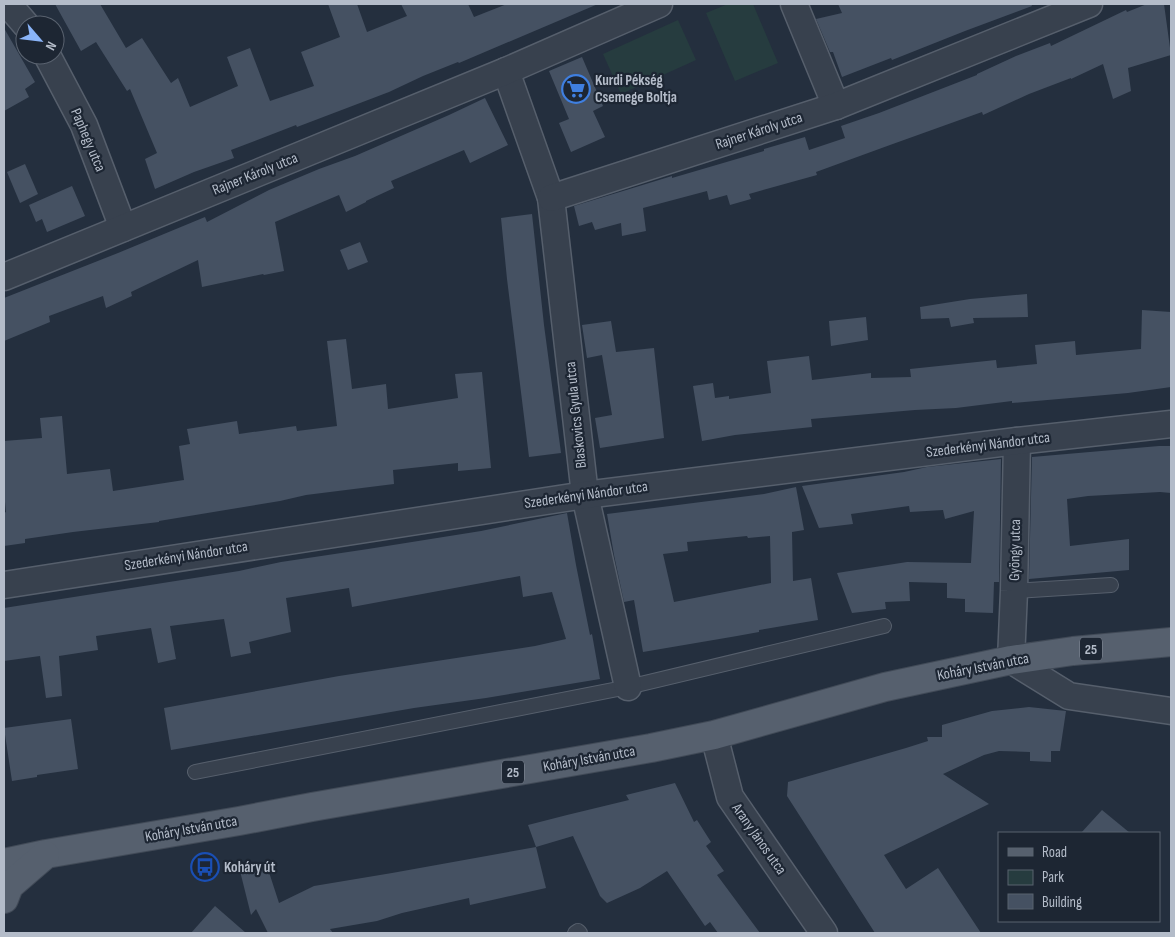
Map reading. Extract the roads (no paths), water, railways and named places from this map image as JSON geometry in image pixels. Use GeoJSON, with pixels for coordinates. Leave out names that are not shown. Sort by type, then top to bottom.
{"type":"FeatureCollection","features":[{"type":"Feature","properties":{"kind":"main road","name":"Koháry István utca"},"geometry":{"type":"LineString","coordinates":[[4,863],[321,805],[606,756],[714,734],[886,687],[1011,660],[1073,651],[1171,642]]}},
{"type":"Feature","properties":{"kind":"main road"},"geometry":{"type":"LineString","coordinates":[[4,899],[9,886],[46,854]]}},
{"type":"Feature","properties":{"kind":"street"},"geometry":{"type":"LineString","coordinates":[[8,4],[17,15]]}},
{"type":"Feature","properties":{"kind":"street","name":"Rajner Károly utca"},"geometry":{"type":"LineString","coordinates":[[4,277],[506,70],[659,4]]}},
{"type":"Feature","properties":{"kind":"street"},"geometry":{"type":"LineString","coordinates":[[794,4],[836,106]]}},
{"type":"Feature","properties":{"kind":"street","name":"Rajner Károly utca"},"geometry":{"type":"LineString","coordinates":[[551,198],[836,106],[1088,4]]}},
{"type":"Feature","properties":{"kind":"street","name":"Paphegy utca"},"geometry":{"type":"LineString","coordinates":[[52,65],[84,125],[123,228]]}},
{"type":"Feature","properties":{"kind":"street"},"geometry":{"type":"LineString","coordinates":[[506,70],[551,198]]}},
{"type":"Feature","properties":{"kind":"street","name":"Blaskovics Gyula utca"},"geometry":{"type":"LineString","coordinates":[[551,198],[585,495],[628,687]]}},
{"type":"Feature","properties":{"kind":"street","name":"Szederkényi Nándor utca"},"geometry":{"type":"LineString","coordinates":[[4,585],[585,495],[1017,441],[1171,424]]}},
{"type":"Feature","properties":{"kind":"street","name":"Gyöngy utca"},"geometry":{"type":"LineString","coordinates":[[1011,660],[1017,441]]}},
{"type":"Feature","properties":{"kind":"street"},"geometry":{"type":"LineString","coordinates":[[1011,660],[1069,696],[1171,711]]}},
{"type":"Feature","properties":{"kind":"street","name":"Arany János utca"},"geometry":{"type":"LineString","coordinates":[[714,734],[730,797],[824,933]]}},
{"type":"Feature","properties":{"kind":"lane"},"geometry":{"type":"LineString","coordinates":[[1014,591],[1111,585]]}},
{"type":"Feature","properties":{"kind":"lane"},"geometry":{"type":"LineString","coordinates":[[195,772],[628,687],[884,626]]}},
{"type":"Feature","properties":{"kind":"lane"},"geometry":{"type":"LineString","coordinates":[[575,933],[578,931],[580,933]]}},
{"type":"Feature","properties":{"kind":"place","name":"Kurdi Pékség Csemege Boltja"},"geometry":{"type":"Point","coordinates":[576,89]}},
{"type":"Feature","properties":{"kind":"place","name":"Koháry út"},"geometry":{"type":"Point","coordinates":[205,867]}}]}
